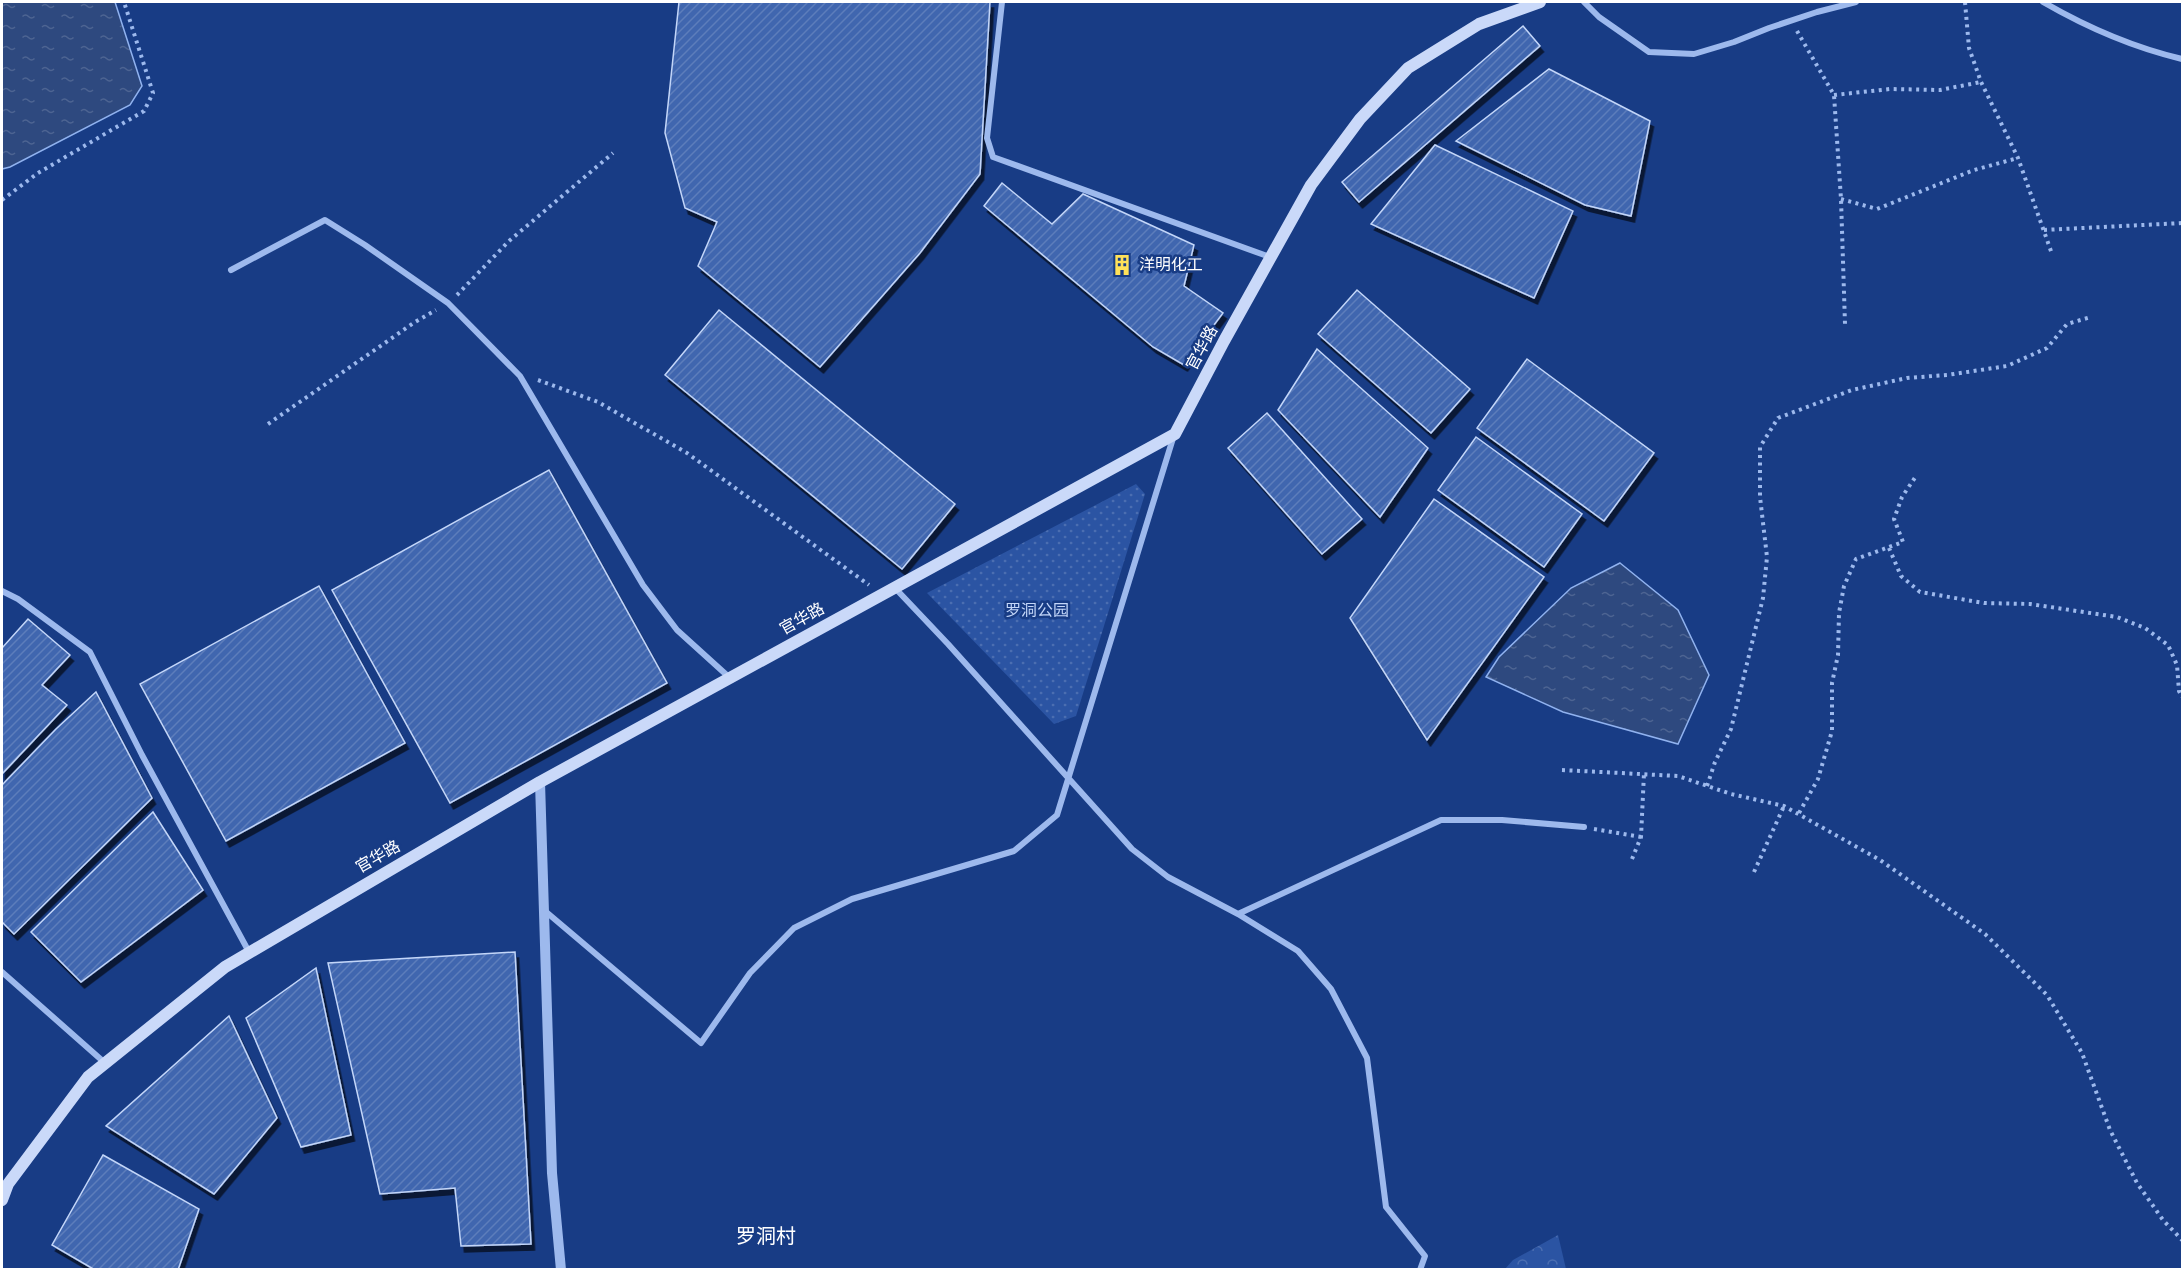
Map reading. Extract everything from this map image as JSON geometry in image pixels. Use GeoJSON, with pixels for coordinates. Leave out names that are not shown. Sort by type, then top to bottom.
{"type":"FeatureCollection","features":[{"type":"Feature","properties":{"kind":"main road","name":"官华路"},"geometry":{"type":"LineString","coordinates":[[2,1200],[8,1184],[88,1077],[225,967],[540,782],[1175,434],[1311,184],[1360,119],[1408,68],[1479,24],[1540,2]]}},
{"type":"Feature","properties":{"kind":"street"},"geometry":{"type":"LineString","coordinates":[[1002,2],[987,138],[993,157],[1270,258]]}},
{"type":"Feature","properties":{"kind":"street"},"geometry":{"type":"LineString","coordinates":[[1584,2],[1599,17],[1649,52],[1694,54],[1734,42],[1791,20],[1856,2]]}},
{"type":"Feature","properties":{"kind":"street"},"geometry":{"type":"LineString","coordinates":[[2043,2],[2082,25],[2145,50],[2182,59]]}},
{"type":"Feature","properties":{"kind":"street"},"geometry":{"type":"LineString","coordinates":[[231,270],[325,220],[448,303],[520,376],[643,585],[677,630],[730,678]]}},
{"type":"Feature","properties":{"kind":"street"},"geometry":{"type":"LineString","coordinates":[[544,911],[701,1043],[750,973],[794,928],[852,899],[1014,852],[1057,814],[1175,434]]}},
{"type":"Feature","properties":{"kind":"street"},"geometry":{"type":"LineString","coordinates":[[895,587],[1132,849],[1168,877],[1238,914],[1298,951],[1331,989],[1366,1058],[1386,1207],[1425,1256],[1420,1269]]}},
{"type":"Feature","properties":{"kind":"street"},"geometry":{"type":"LineString","coordinates":[[2,591],[18,599],[90,652],[142,755],[249,952]]}},
{"type":"Feature","properties":{"kind":"street"},"geometry":{"type":"LineString","coordinates":[[540,782],[552,1173],[561,1269]]}},
{"type":"Feature","properties":{"kind":"street"},"geometry":{"type":"LineString","coordinates":[[1238,914],[1441,820],[1502,820],[1584,827]]}},
{"type":"Feature","properties":{"kind":"street"},"geometry":{"type":"LineString","coordinates":[[2,972],[105,1063]]}},
{"type":"Feature","properties":{"kind":"path"},"geometry":{"type":"LineString","coordinates":[[2,201],[38,173],[144,111],[153,93],[124,2]]}},
{"type":"Feature","properties":{"kind":"path"},"geometry":{"type":"LineString","coordinates":[[1965,2],[1969,48],[1981,82],[2018,158],[2052,254]]}},
{"type":"Feature","properties":{"kind":"path"},"geometry":{"type":"LineString","coordinates":[[1791,20],[1834,95],[1841,200],[1845,324]]}},
{"type":"Feature","properties":{"kind":"path"},"geometry":{"type":"LineString","coordinates":[[1834,95],[1890,89],[1940,90],[1981,82]]}},
{"type":"Feature","properties":{"kind":"path"},"geometry":{"type":"LineString","coordinates":[[1841,200],[1877,208],[1974,170],[2018,158]]}},
{"type":"Feature","properties":{"kind":"path"},"geometry":{"type":"LineString","coordinates":[[2044,230],[2182,223]]}},
{"type":"Feature","properties":{"kind":"path"},"geometry":{"type":"LineString","coordinates":[[1707,786],[1715,762],[1731,729],[1763,598],[1767,557],[1760,497],[1760,447],[1778,418],[1852,390],[1907,378],[2007,366],[2047,348],[2067,324],[2091,317]]}},
{"type":"Feature","properties":{"kind":"path"},"geometry":{"type":"LineString","coordinates":[[520,376],[536,379],[598,402],[687,453],[882,594]]}},
{"type":"Feature","properties":{"kind":"path"},"geometry":{"type":"LineString","coordinates":[[1799,813],[1818,779],[1832,730],[1832,683],[1838,655],[1839,613],[1844,586],[1856,559],[1903,542],[1894,519],[1902,497],[1916,476]]}},
{"type":"Feature","properties":{"kind":"path"},"geometry":{"type":"LineString","coordinates":[[1889,548],[1901,576],[1920,592],[1984,603],[2030,604],[2117,617],[2145,628],[2168,645],[2177,665],[2179,691],[2182,697]]}},
{"type":"Feature","properties":{"kind":"path"},"geometry":{"type":"LineString","coordinates":[[1562,770],[1678,776],[1731,794],[1784,806],[1880,860],[1985,934],[2047,995],[2082,1053],[2109,1130],[2137,1183],[2163,1220],[2182,1239]]}},
{"type":"Feature","properties":{"kind":"path"},"geometry":{"type":"LineString","coordinates":[[1632,859],[1641,837],[1644,773]]}},
{"type":"Feature","properties":{"kind":"path"},"geometry":{"type":"LineString","coordinates":[[1754,872],[1784,806]]}},
{"type":"Feature","properties":{"kind":"path"},"geometry":{"type":"LineString","coordinates":[[1584,827],[1641,837]]}},
{"type":"Feature","properties":{"kind":"green space","name":"罗洞公园"},"geometry":{"type":"Polygon","coordinates":[[[1136,484],[1145,494],[1076,716],[1054,724],[927,593],[1136,484]]]}},
{"type":"Feature","properties":{"kind":"green space"},"geometry":{"type":"Polygon","coordinates":[[[1558,1235],[1566,1269],[1505,1269],[1513,1260],[1558,1235]]]}},
{"type":"Feature","properties":{"kind":"water"},"geometry":{"type":"Polygon","coordinates":[[[2,2],[115,2],[142,86],[130,105],[2,169],[2,2]]]}},
{"type":"Feature","properties":{"kind":"water"},"geometry":{"type":"Polygon","coordinates":[[[1620,563],[1678,610],[1709,675],[1678,744],[1563,712],[1486,677],[1499,657],[1571,588],[1620,563]]]}},
{"type":"Feature","properties":{"kind":"building"},"geometry":{"type":"Polygon","coordinates":[[[679,2],[990,2],[980,174],[920,253],[820,367],[698,266],[717,222],[685,208],[665,133],[679,2]]]}},
{"type":"Feature","properties":{"kind":"building"},"geometry":{"type":"Polygon","coordinates":[[[1523,26],[1540,46],[1359,202],[1342,182],[1523,26]]]}},
{"type":"Feature","properties":{"kind":"building"},"geometry":{"type":"Polygon","coordinates":[[[1549,69],[1650,121],[1631,216],[1585,205],[1456,141],[1549,69]]]}},
{"type":"Feature","properties":{"kind":"building"},"geometry":{"type":"Polygon","coordinates":[[[1435,145],[1573,211],[1534,298],[1371,224],[1435,145]]]}},
{"type":"Feature","properties":{"kind":"building","name":"洋明化工"},"geometry":{"type":"Polygon","coordinates":[[[1002,183],[1052,224],[1083,194],[1194,245],[1184,286],[1223,313],[1184,365],[1153,347],[984,206],[1002,183]]]}},
{"type":"Feature","properties":{"kind":"building"},"geometry":{"type":"Polygon","coordinates":[[[1357,290],[1470,389],[1431,433],[1318,334],[1357,290]]]}},
{"type":"Feature","properties":{"kind":"building"},"geometry":{"type":"Polygon","coordinates":[[[719,310],[955,504],[902,569],[665,375],[719,310]]]}},
{"type":"Feature","properties":{"kind":"building"},"geometry":{"type":"Polygon","coordinates":[[[1317,349],[1428,448],[1380,517],[1278,410],[1317,349]]]}},
{"type":"Feature","properties":{"kind":"building"},"geometry":{"type":"Polygon","coordinates":[[[1527,359],[1654,453],[1604,521],[1477,428],[1527,359]]]}},
{"type":"Feature","properties":{"kind":"building"},"geometry":{"type":"Polygon","coordinates":[[[1267,413],[1362,519],[1322,554],[1228,448],[1267,413]]]}},
{"type":"Feature","properties":{"kind":"building"},"geometry":{"type":"Polygon","coordinates":[[[1476,437],[1582,514],[1544,567],[1438,490],[1476,437]]]}},
{"type":"Feature","properties":{"kind":"building"},"geometry":{"type":"Polygon","coordinates":[[[549,470],[667,683],[450,803],[332,590],[549,470]]]}},
{"type":"Feature","properties":{"kind":"building"},"geometry":{"type":"Polygon","coordinates":[[[1434,499],[1544,577],[1427,740],[1350,618],[1434,499]]]}},
{"type":"Feature","properties":{"kind":"building"},"geometry":{"type":"Polygon","coordinates":[[[319,586],[405,743],[226,841],[140,684],[319,586]]]}},
{"type":"Feature","properties":{"kind":"building"},"geometry":{"type":"Polygon","coordinates":[[[28,619],[70,655],[42,685],[67,705],[2,774],[2,648],[28,619]]]}},
{"type":"Feature","properties":{"kind":"building"},"geometry":{"type":"Polygon","coordinates":[[[96,692],[152,798],[14,934],[2,922],[2,785],[56,729],[96,692]]]}},
{"type":"Feature","properties":{"kind":"building"},"geometry":{"type":"Polygon","coordinates":[[[153,812],[203,890],[81,982],[31,932],[153,812]]]}},
{"type":"Feature","properties":{"kind":"building"},"geometry":{"type":"Polygon","coordinates":[[[515,952],[531,1244],[461,1246],[455,1188],[380,1194],[328,963],[515,952]]]}},
{"type":"Feature","properties":{"kind":"building"},"geometry":{"type":"Polygon","coordinates":[[[316,968],[351,1135],[301,1147],[246,1018],[316,968]]]}},
{"type":"Feature","properties":{"kind":"building"},"geometry":{"type":"Polygon","coordinates":[[[229,1016],[277,1118],[214,1194],[106,1126],[229,1016]]]}},
{"type":"Feature","properties":{"kind":"building"},"geometry":{"type":"Polygon","coordinates":[[[103,1155],[199,1209],[178,1270],[95,1270],[52,1245],[103,1155]]]}},
{"type":"Feature","properties":{"kind":"place","name":"洋明化工"},"geometry":{"type":"Point","coordinates":[1122,265]}},
{"type":"Feature","properties":{"kind":"district","name":"罗洞村"},"geometry":{"type":"Point","coordinates":[766,1236]}}]}
